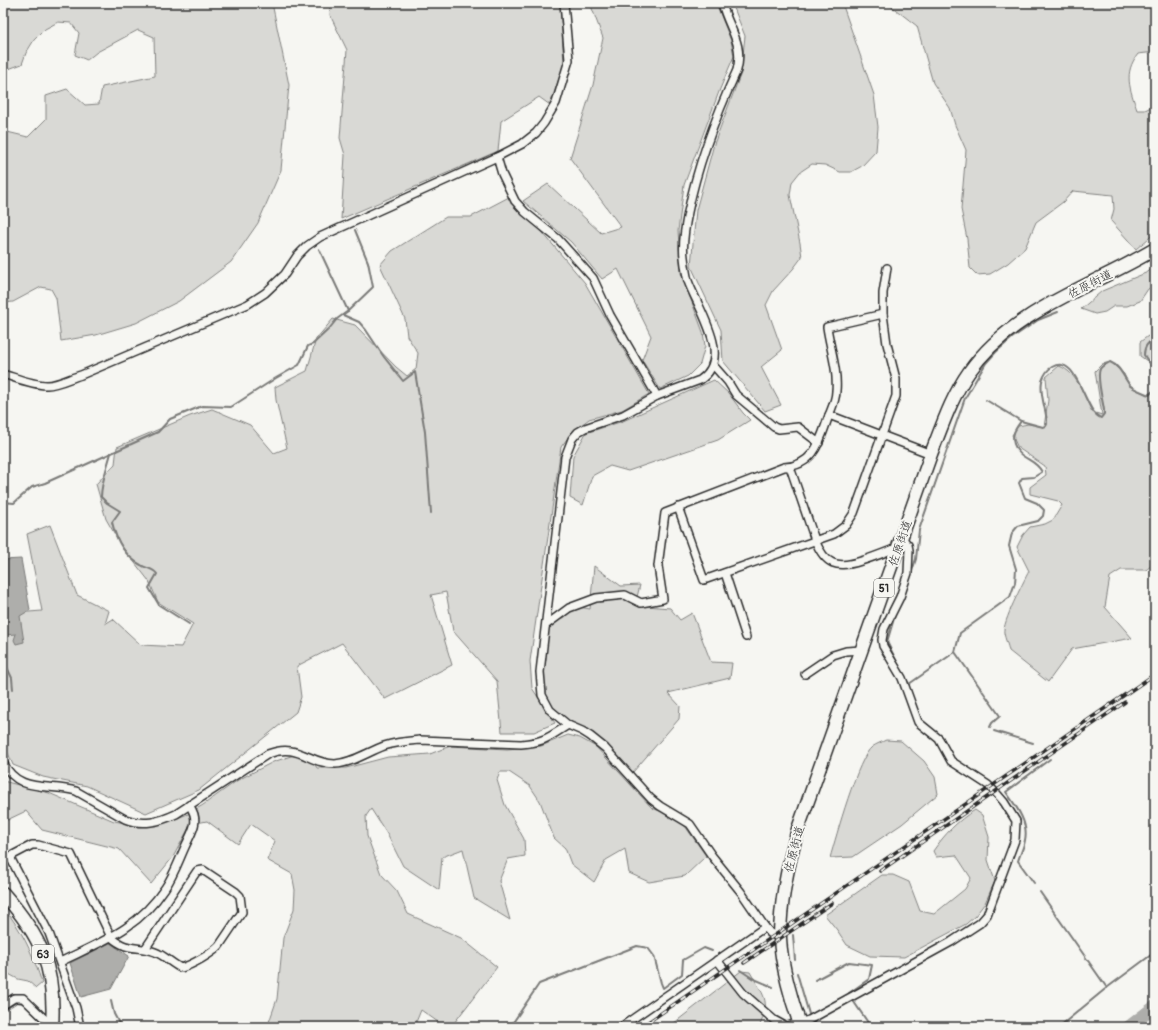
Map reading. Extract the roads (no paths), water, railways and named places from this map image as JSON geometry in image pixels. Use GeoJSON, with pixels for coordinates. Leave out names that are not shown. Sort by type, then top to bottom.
{"type":"FeatureCollection","features":[{"type":"Feature","properties":{"kind":"main road","name":"佐原街道"},"geometry":{"type":"LineString","coordinates":[[800,1025],[789,988],[780,938],[786,880],[798,829],[931,454],[946,416],[960,386],[970,371],[993,344],[1020,322],[1034,313],[1155,249]]}},
{"type":"Feature","properties":{"kind":"main road","name":"63"},"geometry":{"type":"LineString","coordinates":[[3,894],[30,926],[42,950],[51,983],[53,1001],[52,1027]]}},
{"type":"Feature","properties":{"kind":"street"},"geometry":{"type":"LineString","coordinates":[[3,374],[47,385],[57,383],[81,375],[248,304],[265,293],[285,274],[307,246],[320,237],[497,157],[522,144],[536,133],[556,103],[569,60],[564,3]]}},
{"type":"Feature","properties":{"kind":"street"},"geometry":{"type":"LineString","coordinates":[[722,3],[738,44],[740,54],[739,63],[711,130],[700,162],[686,224],[683,255],[689,282],[708,326],[714,345],[713,365],[706,376],[700,380],[657,396],[623,415],[585,428],[578,432],[572,439],[565,457],[540,672],[542,694],[550,710],[568,726],[582,731],[595,740],[615,758],[651,799],[690,824],[712,856],[741,892],[765,927],[770,933],[780,938]]}},
{"type":"Feature","properties":{"kind":"street"},"geometry":{"type":"LineString","coordinates":[[497,157],[502,174],[515,201],[525,212],[558,239],[593,278],[610,315],[657,396]]}},
{"type":"Feature","properties":{"kind":"street"},"geometry":{"type":"LineString","coordinates":[[678,507],[704,580],[840,530],[852,518],[896,396],[895,371],[887,344],[884,314],[883,293],[887,268]]}},
{"type":"Feature","properties":{"kind":"street"},"geometry":{"type":"LineString","coordinates":[[546,625],[569,608],[596,598],[625,595],[641,603],[663,599],[658,566],[665,513],[784,467],[790,467],[806,459],[812,454],[819,443],[836,393],[836,382],[827,327],[884,314]]}},
{"type":"Feature","properties":{"kind":"street"},"geometry":{"type":"LineString","coordinates":[[713,365],[728,382],[736,395],[774,427],[779,429],[798,427],[819,443]]}},
{"type":"Feature","properties":{"kind":"street"},"geometry":{"type":"LineString","coordinates":[[829,415],[883,434],[931,454]]}},
{"type":"Feature","properties":{"kind":"street"},"geometry":{"type":"LineString","coordinates":[[717,960],[732,977],[743,993],[774,1020],[784,1026],[800,1025],[946,945],[980,923],[987,915],[1015,840],[1016,821],[1004,802],[988,785],[951,761],[939,739],[918,722],[902,678],[883,646],[882,640],[884,629],[900,597],[908,573],[908,545],[901,542],[874,558],[848,566],[840,566],[832,563],[825,558],[820,551],[790,467]]}},
{"type":"Feature","properties":{"kind":"street"},"geometry":{"type":"LineString","coordinates":[[725,573],[746,636]]}},
{"type":"Feature","properties":{"kind":"street"},"geometry":{"type":"LineString","coordinates":[[805,674],[833,655],[846,651],[862,650]]}},
{"type":"Feature","properties":{"kind":"street"},"geometry":{"type":"LineString","coordinates":[[3,762],[6,769],[22,783],[67,788],[76,791],[126,819],[134,822],[154,822],[165,819],[268,754],[278,750],[298,752],[324,762],[334,764],[347,762],[397,742],[420,740],[521,744],[534,743],[548,739],[568,726]]}},
{"type":"Feature","properties":{"kind":"street"},"geometry":{"type":"LineString","coordinates":[[60,962],[111,937],[135,921],[148,910],[168,883],[195,824],[194,813],[189,805]]}},
{"type":"Feature","properties":{"kind":"street"},"geometry":{"type":"LineString","coordinates":[[80,1027],[76,1008],[49,933],[12,861],[11,858],[13,855],[32,845],[71,854],[111,937],[124,946],[156,952],[181,968],[202,958],[219,946],[240,915],[242,908],[240,896],[203,870],[197,871],[145,949]]}},
{"type":"Feature","properties":{"kind":"street"},"geometry":{"type":"LineString","coordinates":[[622,1027],[765,927]]}},
{"type":"Feature","properties":{"kind":"street"},"geometry":{"type":"LineString","coordinates":[[3,1005],[14,998],[23,998],[52,1027]]}},
{"type":"Feature","properties":{"kind":"waterway"},"geometry":{"type":"LineString","coordinates":[[3,502],[14,503],[32,487],[45,483],[158,432],[170,419],[202,406],[231,407],[299,365],[308,346],[313,344],[337,319],[348,311],[373,287],[368,262],[355,230]]}},
{"type":"Feature","properties":{"kind":"waterway"},"geometry":{"type":"LineString","coordinates":[[319,249],[348,311]]}},
{"type":"Feature","properties":{"kind":"waterway"},"geometry":{"type":"LineString","coordinates":[[911,574],[916,559],[919,530],[965,398],[986,363],[996,352],[1012,338],[1038,320],[1058,312]]}},
{"type":"Feature","properties":{"kind":"waterway"},"geometry":{"type":"LineString","coordinates":[[343,315],[359,322],[403,381],[415,372],[425,432],[431,513]]}},
{"type":"Feature","properties":{"kind":"waterway"},"geometry":{"type":"LineString","coordinates":[[1155,339],[1146,345],[1144,355],[1155,368]]}},
{"type":"Feature","properties":{"kind":"waterway"},"geometry":{"type":"LineString","coordinates":[[955,652],[960,633],[1010,597],[1015,583],[1016,569],[1009,546],[1012,533],[1018,526],[1038,521],[1043,516],[1044,510],[1037,503],[1025,498],[1019,483],[1022,478],[1034,477],[1042,472],[1039,467],[1016,449],[1013,437],[1014,431],[1021,421],[1043,427],[1046,426],[1047,419],[1041,387],[1047,371],[1052,367],[1061,365],[1068,368],[1080,385],[1095,414],[1101,418],[1104,414],[1104,410],[1099,383],[1099,373],[1100,369],[1110,362],[1119,369],[1129,384],[1133,387],[1149,395],[1155,389]]}},
{"type":"Feature","properties":{"kind":"waterway"},"geometry":{"type":"LineString","coordinates":[[986,400],[1021,421]]}},
{"type":"Feature","properties":{"kind":"waterway"},"geometry":{"type":"LineString","coordinates":[[111,453],[103,481],[101,497],[107,503],[120,511],[112,522],[118,541],[130,557],[157,574],[149,588],[159,605],[189,624]]}},
{"type":"Feature","properties":{"kind":"waterway"},"geometry":{"type":"LineString","coordinates":[[895,615],[887,642],[900,668]]}},
{"type":"Feature","properties":{"kind":"waterway"},"geometry":{"type":"LineString","coordinates":[[5,635],[5,663],[12,678],[13,689]]}},
{"type":"Feature","properties":{"kind":"waterway"},"geometry":{"type":"LineString","coordinates":[[905,677],[909,684],[955,652],[1000,716],[992,723],[990,727]]}},
{"type":"Feature","properties":{"kind":"waterway"},"geometry":{"type":"LineString","coordinates":[[994,731],[1033,743]]}},
{"type":"Feature","properties":{"kind":"waterway"},"geometry":{"type":"LineString","coordinates":[[1034,883],[1018,861],[1024,843],[1026,833],[1025,827],[1020,814],[1006,792],[1050,759]]}},
{"type":"Feature","properties":{"kind":"waterway"},"geometry":{"type":"LineString","coordinates":[[1040,892],[1107,988]]}},
{"type":"Feature","properties":{"kind":"waterway"},"geometry":{"type":"LineString","coordinates":[[793,935],[795,960]]}},
{"type":"Feature","properties":{"kind":"waterway"},"geometry":{"type":"LineString","coordinates":[[510,1027],[539,984],[637,946],[648,948],[654,956],[663,988],[682,974],[683,960],[704,948],[712,951]]}},
{"type":"Feature","properties":{"kind":"waterway"},"geometry":{"type":"LineString","coordinates":[[1059,1027],[1104,990],[1155,952]]}},
{"type":"Feature","properties":{"kind":"waterway"},"geometry":{"type":"LineString","coordinates":[[815,980],[849,962],[872,965],[869,979],[849,993]]}},
{"type":"Feature","properties":{"kind":"waterway"},"geometry":{"type":"LineString","coordinates":[[740,970],[752,978],[773,987]]}},
{"type":"Feature","properties":{"kind":"waterway"},"geometry":{"type":"LineString","coordinates":[[797,973],[809,1014]]}},
{"type":"Feature","properties":{"kind":"waterway"},"geometry":{"type":"LineString","coordinates":[[111,1001],[114,1014],[121,1027]]}},
{"type":"Feature","properties":{"kind":"waterway"},"geometry":{"type":"LineString","coordinates":[[3,1011],[17,1002],[23,1003],[45,1025],[44,1027]]}},
{"type":"Feature","properties":{"kind":"waterway"},"geometry":{"type":"LineString","coordinates":[[854,1002],[871,1027]]}},
{"type":"Feature","properties":{"kind":"waterway"},"geometry":{"type":"LineString","coordinates":[[1128,1027],[1155,1006]]}},
{"type":"Feature","properties":{"kind":"waterway"},"geometry":{"type":"LineString","coordinates":[[813,1023],[815,1027]]}},
{"type":"Feature","properties":{"kind":"railway"},"geometry":{"type":"LineString","coordinates":[[641,1027],[1155,674]]}},
{"type":"Feature","properties":{"kind":"railway"},"geometry":{"type":"LineString","coordinates":[[880,871],[1125,702]]}},
{"type":"Feature","properties":{"kind":"railway"},"geometry":{"type":"LineString","coordinates":[[744,963],[832,903]]}}]}
